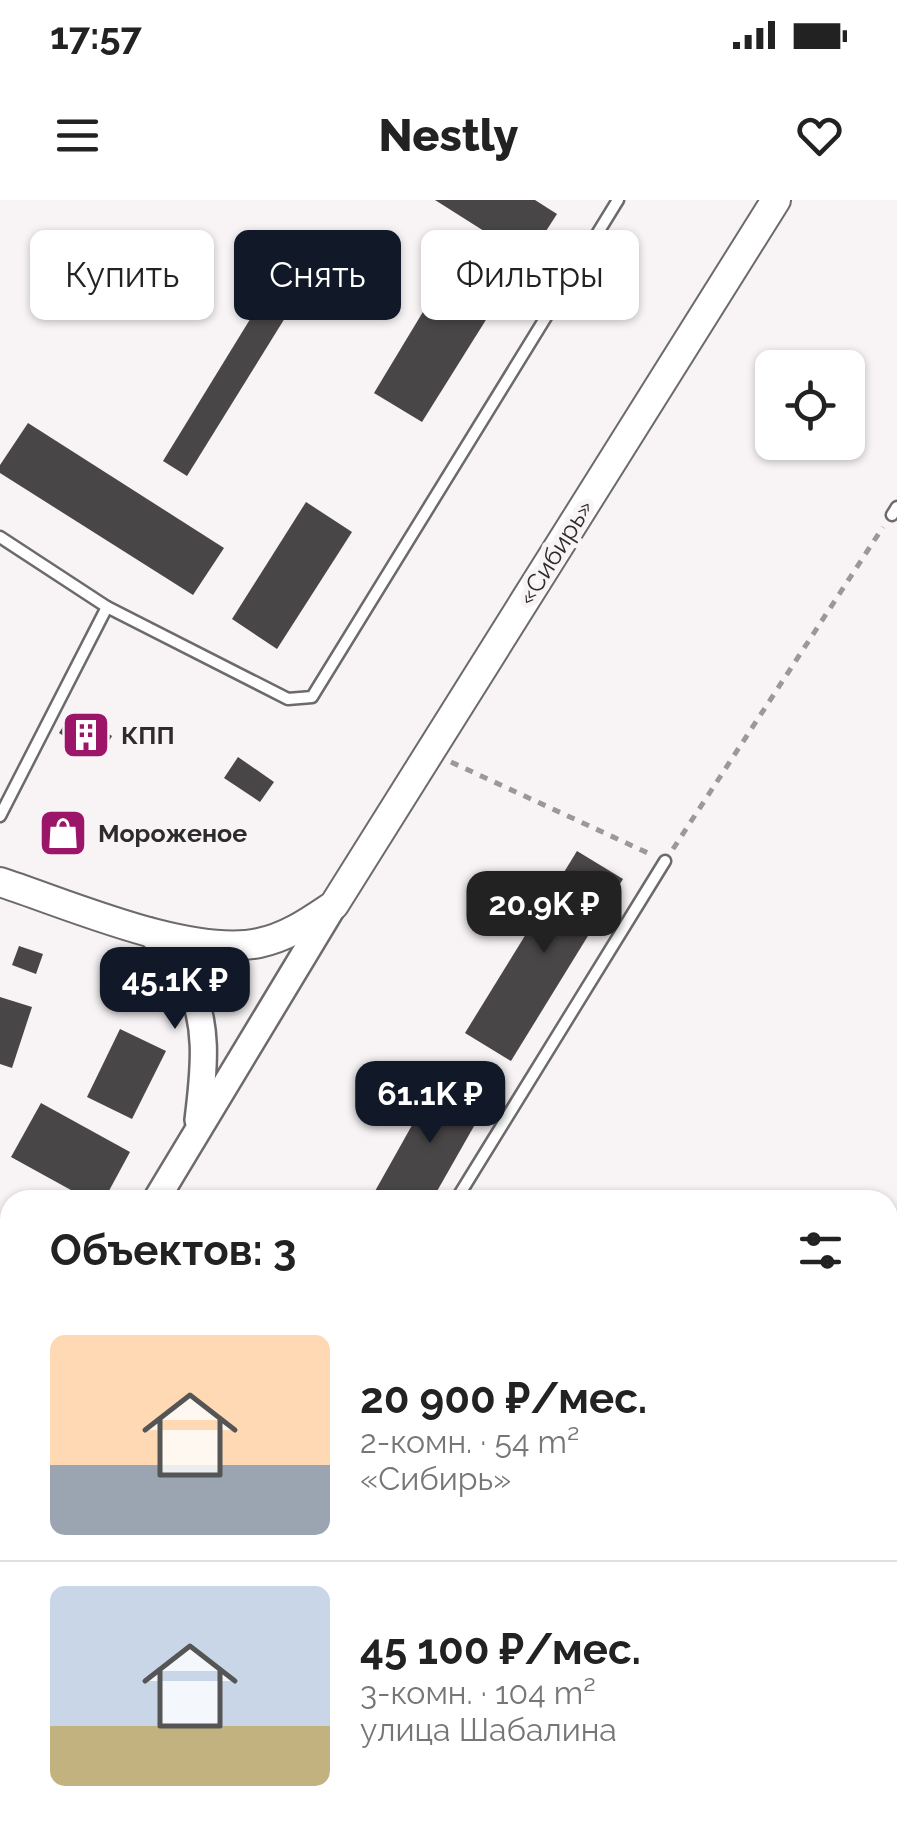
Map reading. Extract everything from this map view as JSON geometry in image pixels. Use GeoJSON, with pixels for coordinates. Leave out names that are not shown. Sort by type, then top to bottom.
{"type":"FeatureCollection","features":[{"type":"Feature","properties":{"kind":"main road","name":"«Сибирь»"},"geometry":{"type":"LineString","coordinates":[[334,904],[776,200]]}},
{"type":"Feature","properties":{"kind":"main road"},"geometry":{"type":"LineString","coordinates":[[0,882],[149,931],[210,946],[258,944],[298,930],[334,904]]}},
{"type":"Feature","properties":{"kind":"street"},"geometry":{"type":"LineString","coordinates":[[162,1190],[334,904]]}},
{"type":"Feature","properties":{"kind":"street"},"geometry":{"type":"LineString","coordinates":[[149,931],[185,978],[204,1030],[204,1076],[196,1134]]}},
{"type":"Feature","properties":{"kind":"lane"},"geometry":{"type":"LineString","coordinates":[[0,537],[108,606],[288,698],[312,697],[618,200]]}},
{"type":"Feature","properties":{"kind":"lane"},"geometry":{"type":"LineString","coordinates":[[0,816],[108,606]]}},
{"type":"Feature","properties":{"kind":"lane"},"geometry":{"type":"LineString","coordinates":[[462,1190],[665,860]]}},
{"type":"Feature","properties":{"kind":"path"},"geometry":{"type":"LineString","coordinates":[[430,753],[665,860],[894,511]]}},
{"type":"Feature","properties":{"kind":"building"},"geometry":{"type":"Polygon","coordinates":[[[435,200],[535,200],[557,214],[547,230],[482,230],[435,200]]]}},
{"type":"Feature","properties":{"kind":"building"},"geometry":{"type":"Polygon","coordinates":[[[421,315],[421,320],[486,320],[422,422],[374,393],[421,315]]]}},
{"type":"Feature","properties":{"kind":"building"},"geometry":{"type":"Polygon","coordinates":[[[250,320],[284,320],[187,476],[163,461],[250,320]]]}},
{"type":"Feature","properties":{"kind":"building"},"geometry":{"type":"Polygon","coordinates":[[[28,423],[224,548],[193,595],[0,473],[0,465],[28,423]]]}},
{"type":"Feature","properties":{"kind":"building"},"geometry":{"type":"Polygon","coordinates":[[[306,502],[352,532],[277,649],[232,619],[306,502]]]}},
{"type":"Feature","properties":{"kind":"building","name":"КПП"},"geometry":{"type":"Polygon","coordinates":[[[72,712],[112,736],[99,758],[59,733],[72,712]]]}},
{"type":"Feature","properties":{"kind":"building"},"geometry":{"type":"Polygon","coordinates":[[[238,757],[274,782],[260,802],[224,778],[238,757]]]}},
{"type":"Feature","properties":{"kind":"building"},"geometry":{"type":"Polygon","coordinates":[[[577,851],[623,879],[511,1061],[465,1033],[577,851]]]}},
{"type":"Feature","properties":{"kind":"building"},"geometry":{"type":"Polygon","coordinates":[[[19,946],[43,954],[36,974],[12,965],[19,946]]]}},
{"type":"Feature","properties":{"kind":"building"},"geometry":{"type":"Polygon","coordinates":[[[0,997],[32,1007],[12,1068],[0,1064],[0,997]]]}},
{"type":"Feature","properties":{"kind":"building"},"geometry":{"type":"Polygon","coordinates":[[[120,1029],[166,1051],[132,1119],[87,1097],[120,1029]]]}},
{"type":"Feature","properties":{"kind":"building"},"geometry":{"type":"Polygon","coordinates":[[[438,1079],[486,1105],[438,1190],[376,1190],[438,1079]]]}},
{"type":"Feature","properties":{"kind":"building"},"geometry":{"type":"Polygon","coordinates":[[[41,1103],[130,1152],[109,1190],[71,1190],[11,1157],[41,1103]]]}},
{"type":"Feature","properties":{"kind":"place","name":"КПП"},"geometry":{"type":"Point","coordinates":[86,735]}},
{"type":"Feature","properties":{"kind":"place","name":"Мороженое"},"geometry":{"type":"Point","coordinates":[63,833]}}]}
